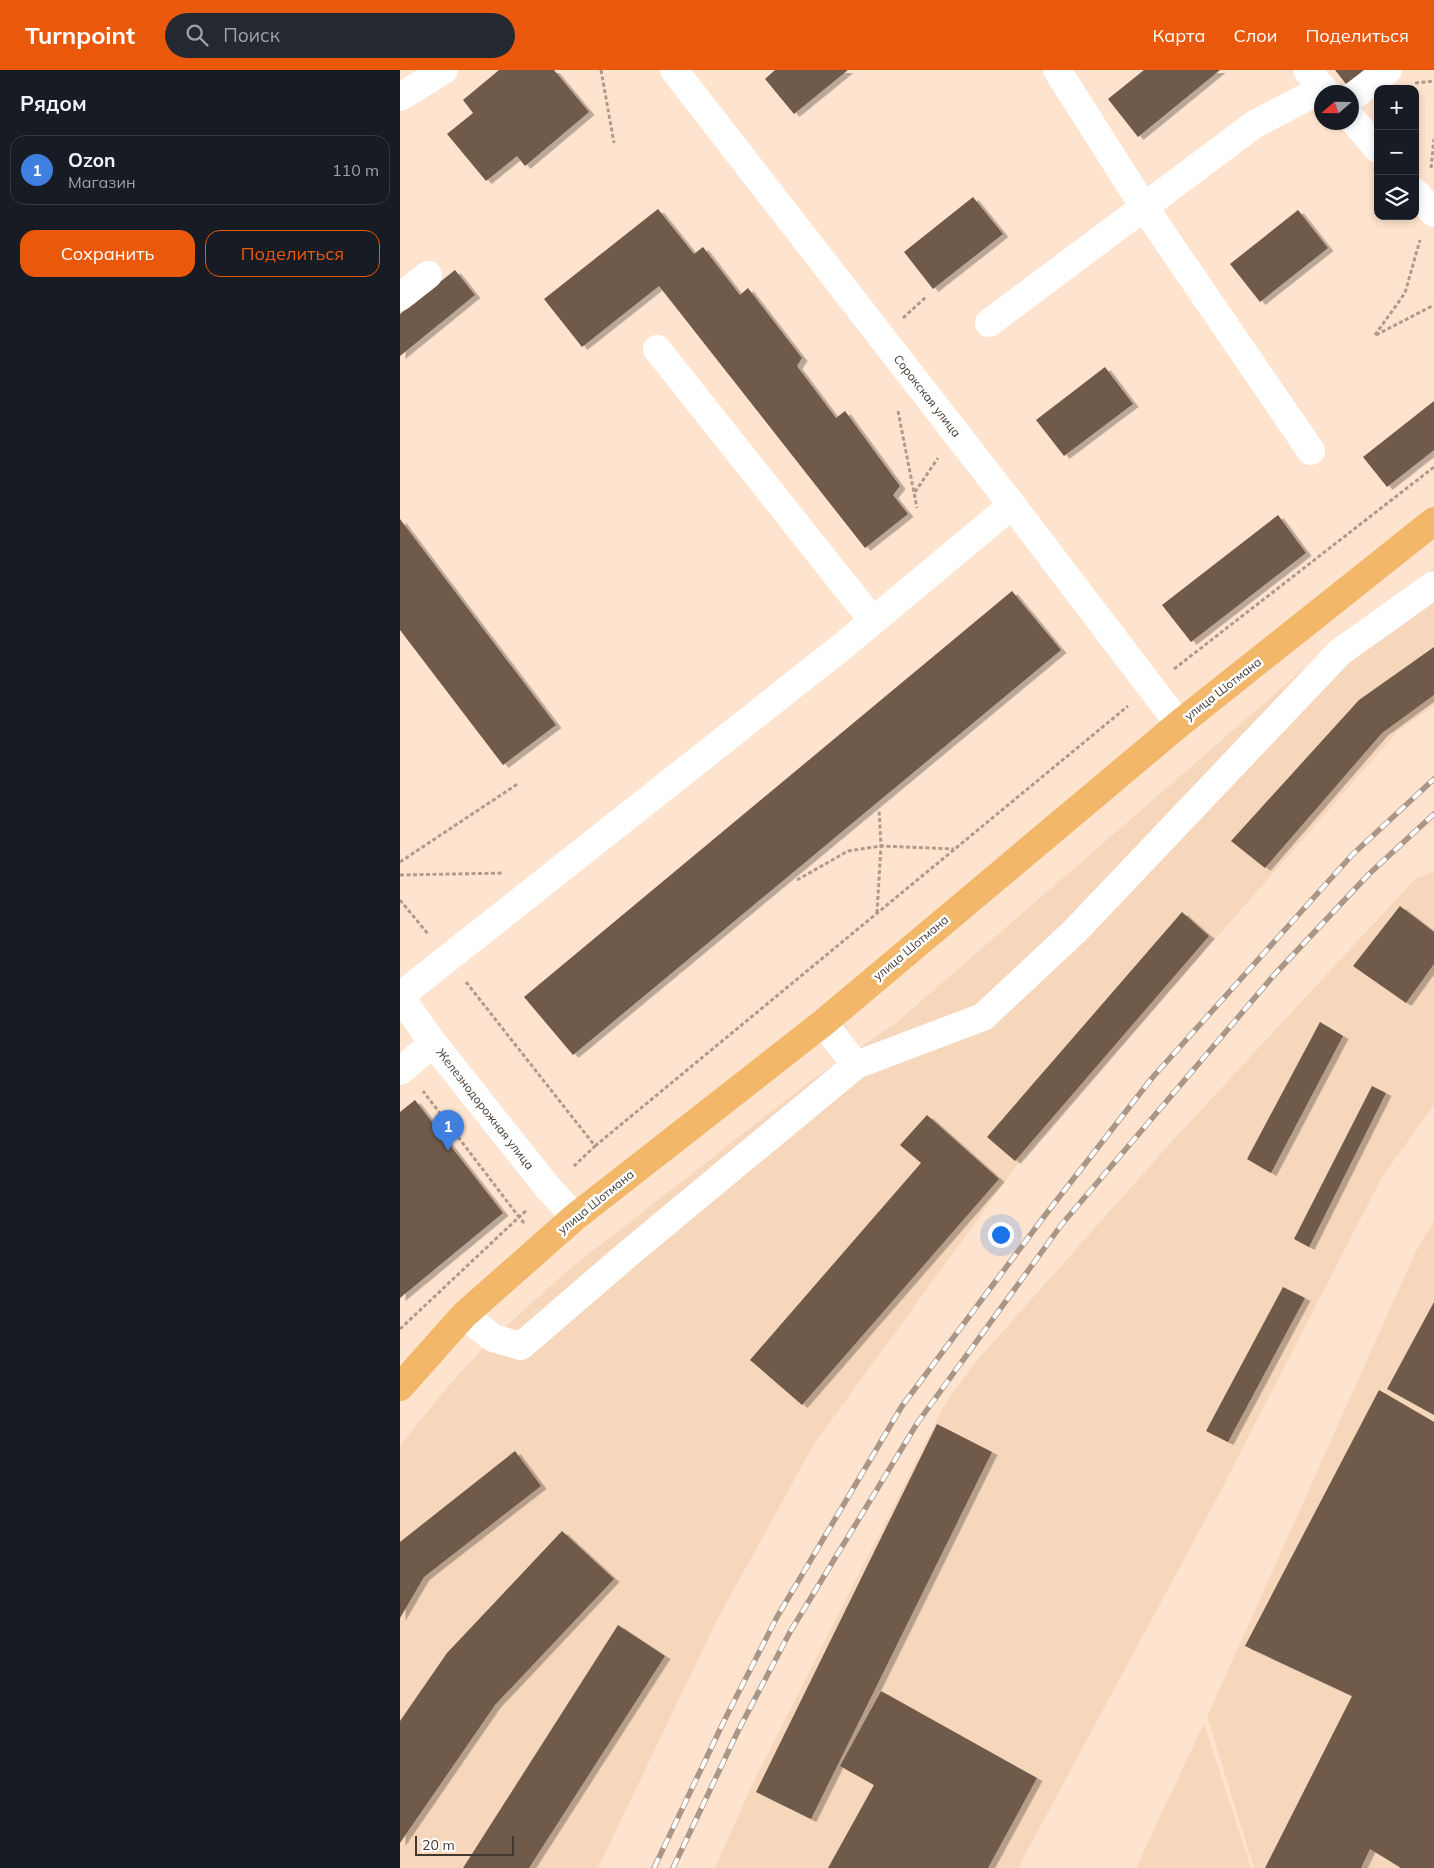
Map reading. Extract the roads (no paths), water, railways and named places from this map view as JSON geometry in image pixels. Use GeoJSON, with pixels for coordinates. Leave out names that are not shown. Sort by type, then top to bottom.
{"type":"FeatureCollection","features":[{"type":"Feature","properties":{"kind":"main road","name":"улица Шотмана"},"geometry":{"type":"LineString","coordinates":[[400,1387],[464,1315],[575,1217],[823,1023],[1179,724],[1434,521]]}},
{"type":"Feature","properties":{"kind":"street"},"geometry":{"type":"LineString","coordinates":[[400,97],[444,70]]}},
{"type":"Feature","properties":{"kind":"street","name":"Сорокская улица"},"geometry":{"type":"LineString","coordinates":[[674,70],[1012,505],[1179,724]]}},
{"type":"Feature","properties":{"kind":"street"},"geometry":{"type":"LineString","coordinates":[[1057,70],[1144,207],[1311,451]]}},
{"type":"Feature","properties":{"kind":"street"},"geometry":{"type":"LineString","coordinates":[[1359,92],[1388,70]]}},
{"type":"Feature","properties":{"kind":"street"},"geometry":{"type":"LineString","coordinates":[[989,323],[1255,124],[1318,84]]}},
{"type":"Feature","properties":{"kind":"street"},"geometry":{"type":"LineString","coordinates":[[1359,128],[1374,145]]}},
{"type":"Feature","properties":{"kind":"street"},"geometry":{"type":"LineString","coordinates":[[400,297],[428,276]]}},
{"type":"Feature","properties":{"kind":"street"},"geometry":{"type":"LineString","coordinates":[[657,349],[873,622]]}},
{"type":"Feature","properties":{"kind":"street"},"geometry":{"type":"LineString","coordinates":[[400,996],[873,622],[1012,505]]}},
{"type":"Feature","properties":{"kind":"street"},"geometry":{"type":"LineString","coordinates":[[464,1315],[493,1338],[521,1346],[629,1253],[856,1065],[983,1017],[1075,931],[1340,652],[1434,585]]}},
{"type":"Feature","properties":{"kind":"street","name":"Железнодорожная улица"},"geometry":{"type":"LineString","coordinates":[[400,996],[433,1043],[549,1189],[575,1217]]}},
{"type":"Feature","properties":{"kind":"street"},"geometry":{"type":"LineString","coordinates":[[823,1023],[856,1065]]}},
{"type":"Feature","properties":{"kind":"street"},"geometry":{"type":"LineString","coordinates":[[403,1069],[433,1043]]}},
{"type":"Feature","properties":{"kind":"railway"},"geometry":{"type":"LineString","coordinates":[[654,1868],[724,1721],[777,1617],[902,1406],[1046,1214],[1152,1078],[1352,855],[1434,779]]}},
{"type":"Feature","properties":{"kind":"railway"},"geometry":{"type":"LineString","coordinates":[[673,1868],[738,1731],[790,1632],[918,1422],[1062,1224],[1275,974],[1369,874],[1434,814]]}},
{"type":"Feature","properties":{"kind":"place","name":"Ozon"},"geometry":{"type":"Point","coordinates":[448,1151]}}]}
